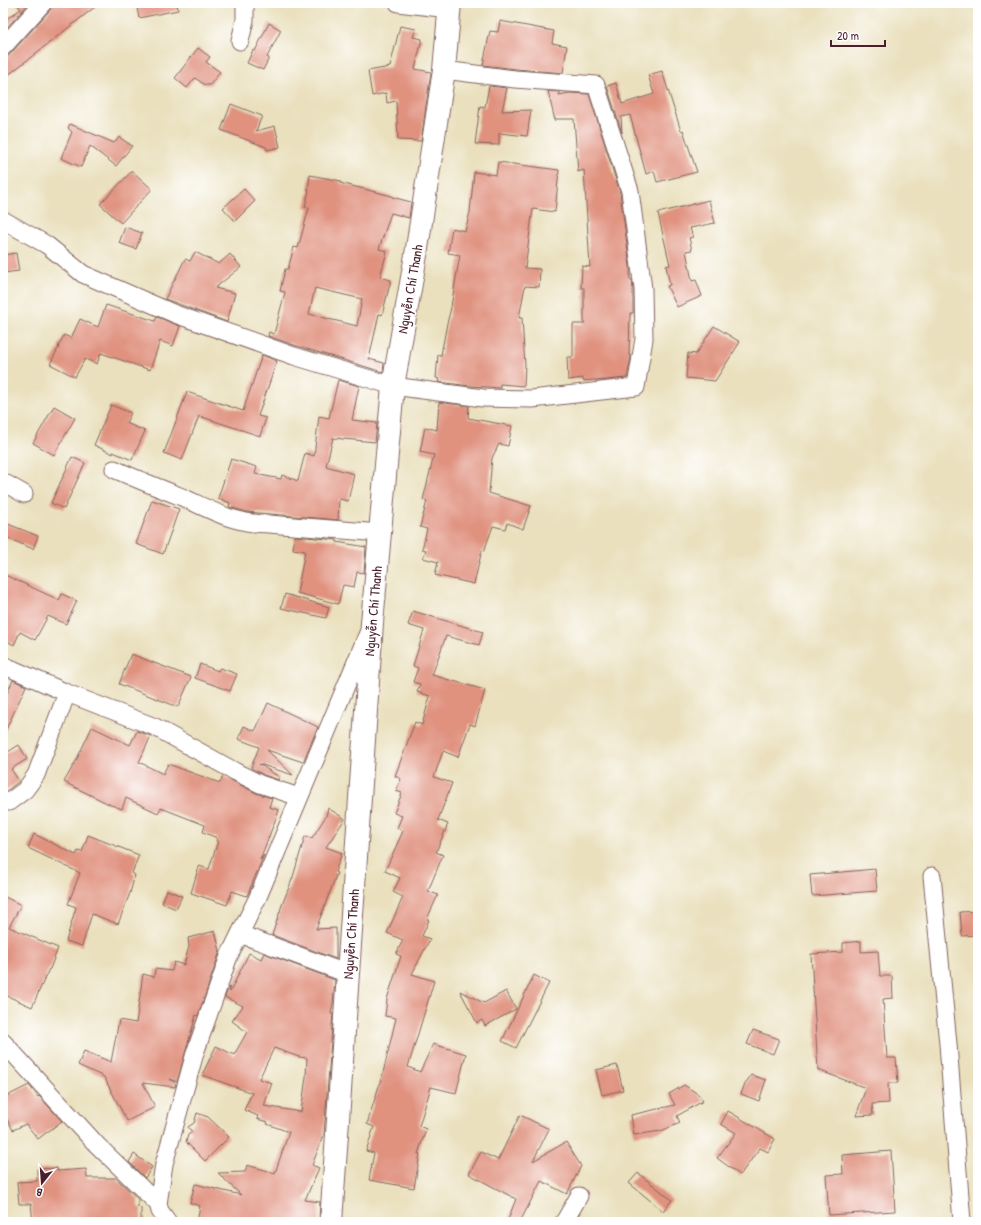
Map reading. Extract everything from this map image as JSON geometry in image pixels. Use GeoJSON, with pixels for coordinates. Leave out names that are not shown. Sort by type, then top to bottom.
{"type":"FeatureCollection","features":[{"type":"Feature","properties":{"kind":"main road","name":"Nguyễn Chí Thanh"},"geometry":{"type":"LineString","coordinates":[[331,1222],[372,623],[393,386],[416,255],[444,70],[450,6]]}},
{"type":"Feature","properties":{"kind":"street"},"geometry":{"type":"LineString","coordinates":[[3,47],[43,3]]}},
{"type":"Feature","properties":{"kind":"street"},"geometry":{"type":"LineString","coordinates":[[240,41],[245,20],[245,3]]}},
{"type":"Feature","properties":{"kind":"street"},"geometry":{"type":"LineString","coordinates":[[398,3],[450,6]]}},
{"type":"Feature","properties":{"kind":"street"},"geometry":{"type":"LineString","coordinates":[[3,220],[47,245],[83,274],[168,311],[294,356],[393,386],[483,398],[532,399],[636,388],[644,339],[643,289],[630,191],[596,85],[514,79],[444,70]]}},
{"type":"Feature","properties":{"kind":"street"},"geometry":{"type":"LineString","coordinates":[[114,469],[184,498],[217,514],[238,521],[255,524],[380,533]]}},
{"type":"Feature","properties":{"kind":"street"},"geometry":{"type":"LineString","coordinates":[[3,482],[24,494]]}},
{"type":"Feature","properties":{"kind":"street"},"geometry":{"type":"LineString","coordinates":[[160,1215],[164,1164],[195,1053],[229,956],[258,897],[372,623]]}},
{"type":"Feature","properties":{"kind":"street"},"geometry":{"type":"LineString","coordinates":[[3,664],[67,693],[155,727],[260,784],[299,797]]}},
{"type":"Feature","properties":{"kind":"street"},"geometry":{"type":"LineString","coordinates":[[9,802],[25,790],[36,774],[67,693]]}},
{"type":"Feature","properties":{"kind":"street"},"geometry":{"type":"LineString","coordinates":[[932,876],[948,1044],[962,1222]]}},
{"type":"Feature","properties":{"kind":"street"},"geometry":{"type":"LineString","coordinates":[[240,934],[348,974]]}},
{"type":"Feature","properties":{"kind":"street"},"geometry":{"type":"LineString","coordinates":[[3,1042],[160,1215]]}},
{"type":"Feature","properties":{"kind":"street"},"geometry":{"type":"LineString","coordinates":[[564,1222],[579,1196]]}},
{"type":"Feature","properties":{"kind":"building"},"geometry":{"type":"Polygon","coordinates":[[[16,3],[29,3],[3,32],[3,21],[21,9],[16,3]]]}},
{"type":"Feature","properties":{"kind":"building"},"geometry":{"type":"Polygon","coordinates":[[[53,3],[100,3],[3,79],[3,62],[50,10],[53,3]]]}},
{"type":"Feature","properties":{"kind":"building"},"geometry":{"type":"Polygon","coordinates":[[[136,3],[177,3],[178,10],[139,18],[136,3]]]}},
{"type":"Feature","properties":{"kind":"building"},"geometry":{"type":"Polygon","coordinates":[[[500,21],[554,31],[552,43],[567,46],[563,73],[483,65],[490,31],[498,32],[500,21]]]}},
{"type":"Feature","properties":{"kind":"building"},"geometry":{"type":"Polygon","coordinates":[[[269,23],[281,30],[267,57],[269,58],[263,70],[247,63],[253,50],[255,51],[269,23]]]}},
{"type":"Feature","properties":{"kind":"building"},"geometry":{"type":"Polygon","coordinates":[[[400,26],[416,29],[413,37],[422,39],[415,69],[431,72],[421,141],[398,140],[396,101],[387,103],[386,93],[372,96],[368,71],[390,67],[400,26]]]}},
{"type":"Feature","properties":{"kind":"building"},"geometry":{"type":"Polygon","coordinates":[[[198,48],[210,57],[206,62],[220,72],[210,85],[205,85],[195,78],[187,88],[175,78],[198,48]]]}},
{"type":"Feature","properties":{"kind":"building"},"geometry":{"type":"Polygon","coordinates":[[[662,71],[681,131],[683,130],[697,172],[657,182],[654,171],[646,174],[630,115],[621,117],[622,133],[607,86],[616,83],[622,104],[654,94],[648,75],[662,71]]]}},
{"type":"Feature","properties":{"kind":"building"},"geometry":{"type":"Polygon","coordinates":[[[489,86],[507,88],[502,111],[531,110],[527,136],[499,133],[499,145],[475,144],[480,106],[485,107],[489,86]]]}},
{"type":"Feature","properties":{"kind":"building"},"geometry":{"type":"Polygon","coordinates":[[[548,91],[560,92],[559,95],[569,93],[589,94],[620,193],[630,266],[630,280],[632,280],[633,290],[633,313],[630,313],[629,355],[631,358],[627,378],[596,381],[583,381],[583,378],[568,380],[567,357],[573,357],[573,324],[584,324],[584,288],[581,288],[582,266],[590,267],[584,170],[578,172],[574,119],[555,119],[555,121],[548,91]]]}},
{"type":"Feature","properties":{"kind":"building"},"geometry":{"type":"Polygon","coordinates":[[[231,104],[262,116],[256,131],[275,126],[280,147],[267,150],[266,147],[221,130],[231,104]]]}},
{"type":"Feature","properties":{"kind":"building"},"geometry":{"type":"Polygon","coordinates":[[[70,124],[114,143],[119,137],[132,146],[116,166],[90,146],[81,167],[61,158],[72,132],[68,128],[70,124]]]}},
{"type":"Feature","properties":{"kind":"building"},"geometry":{"type":"Polygon","coordinates":[[[498,162],[559,170],[555,212],[533,209],[525,268],[540,269],[539,287],[525,286],[519,318],[522,318],[525,365],[524,386],[500,384],[500,388],[438,382],[439,379],[436,378],[438,355],[441,355],[460,255],[448,253],[452,228],[465,231],[470,212],[474,172],[496,175],[498,162]]]}},
{"type":"Feature","properties":{"kind":"building"},"geometry":{"type":"Polygon","coordinates":[[[132,171],[152,189],[121,223],[100,204],[132,171]]]}},
{"type":"Feature","properties":{"kind":"building"},"geometry":{"type":"Polygon","coordinates":[[[310,175],[341,181],[340,183],[411,202],[409,218],[391,213],[379,249],[387,251],[380,277],[391,280],[382,315],[379,314],[369,359],[384,363],[383,372],[268,336],[269,332],[274,334],[285,292],[280,291],[285,269],[288,269],[294,247],[298,248],[309,208],[305,207],[310,175]],[[315,288],[309,314],[357,326],[362,299],[315,288]]]}},
{"type":"Feature","properties":{"kind":"building"},"geometry":{"type":"Polygon","coordinates":[[[244,189],[255,201],[235,221],[223,208],[244,189]]]}},
{"type":"Feature","properties":{"kind":"building"},"geometry":{"type":"Polygon","coordinates":[[[709,200],[715,223],[690,228],[693,237],[689,238],[692,250],[686,251],[692,281],[696,280],[702,296],[677,307],[667,286],[670,285],[666,266],[670,265],[658,213],[709,200]]]}},
{"type":"Feature","properties":{"kind":"building"},"geometry":{"type":"Polygon","coordinates":[[[125,227],[142,233],[136,249],[119,243],[125,227]]]}},
{"type":"Feature","properties":{"kind":"building"},"geometry":{"type":"Polygon","coordinates":[[[195,252],[219,264],[230,254],[241,267],[215,288],[235,293],[227,322],[165,299],[185,259],[190,261],[195,252]]]}},
{"type":"Feature","properties":{"kind":"building"},"geometry":{"type":"Polygon","coordinates":[[[16,253],[19,271],[3,273],[3,255],[16,253]]]}},
{"type":"Feature","properties":{"kind":"building"},"geometry":{"type":"Polygon","coordinates":[[[106,305],[155,321],[157,317],[180,326],[173,346],[160,341],[150,370],[101,353],[97,364],[85,359],[75,377],[50,364],[64,335],[71,338],[80,319],[98,327],[106,305]]]}},
{"type":"Feature","properties":{"kind":"building"},"geometry":{"type":"Polygon","coordinates":[[[714,326],[740,342],[715,381],[686,378],[688,353],[696,354],[714,326]]]}},
{"type":"Feature","properties":{"kind":"building"},"geometry":{"type":"Polygon","coordinates":[[[262,355],[277,361],[258,416],[266,418],[260,436],[199,416],[182,460],[164,453],[187,392],[243,411],[262,355]]]}},
{"type":"Feature","properties":{"kind":"building"},"geometry":{"type":"Polygon","coordinates":[[[338,380],[359,386],[352,420],[377,423],[375,442],[333,438],[326,466],[354,474],[348,501],[339,499],[338,520],[247,512],[229,507],[230,503],[218,498],[231,459],[257,467],[255,474],[281,479],[282,475],[298,481],[305,453],[314,456],[319,416],[329,418],[338,380]]]}},
{"type":"Feature","properties":{"kind":"building"},"geometry":{"type":"Polygon","coordinates":[[[439,402],[469,406],[468,418],[512,426],[508,446],[499,444],[492,458],[489,493],[531,506],[523,529],[507,523],[505,529],[493,526],[484,551],[482,550],[474,584],[435,575],[438,562],[423,558],[426,550],[422,549],[427,529],[420,527],[427,501],[423,500],[434,455],[420,452],[425,427],[437,430],[439,402]]]}},
{"type":"Feature","properties":{"kind":"building"},"geometry":{"type":"Polygon","coordinates":[[[111,405],[131,413],[126,423],[145,431],[132,460],[113,452],[113,454],[94,445],[111,405]]]}},
{"type":"Feature","properties":{"kind":"building"},"geometry":{"type":"Polygon","coordinates":[[[54,406],[75,418],[54,455],[33,443],[54,406]]]}},
{"type":"Feature","properties":{"kind":"building"},"geometry":{"type":"Polygon","coordinates":[[[72,457],[85,463],[64,509],[51,503],[72,457]]]}},
{"type":"Feature","properties":{"kind":"building"},"geometry":{"type":"Polygon","coordinates":[[[152,500],[179,509],[163,554],[136,544],[152,500]]]}},
{"type":"Feature","properties":{"kind":"building"},"geometry":{"type":"Polygon","coordinates":[[[3,522],[38,536],[33,549],[3,536],[3,522]]]}},
{"type":"Feature","properties":{"kind":"building"},"geometry":{"type":"Polygon","coordinates":[[[295,536],[337,540],[337,542],[366,547],[364,573],[357,572],[354,587],[343,585],[338,604],[297,593],[305,551],[293,549],[295,536]]]}},
{"type":"Feature","properties":{"kind":"building"},"geometry":{"type":"Polygon","coordinates":[[[3,574],[59,600],[62,594],[77,601],[66,624],[48,616],[35,640],[20,632],[14,645],[3,639],[3,574]]]}},
{"type":"Feature","properties":{"kind":"building"},"geometry":{"type":"Polygon","coordinates":[[[285,594],[329,607],[326,618],[281,608],[285,594]]]}},
{"type":"Feature","properties":{"kind":"building"},"geometry":{"type":"Polygon","coordinates":[[[413,611],[483,632],[479,645],[446,636],[432,675],[485,690],[475,726],[470,724],[458,757],[443,751],[434,777],[452,783],[438,820],[448,824],[436,852],[443,855],[428,891],[438,895],[427,919],[429,920],[422,936],[430,939],[412,974],[434,981],[408,1067],[420,1072],[433,1044],[466,1054],[456,1093],[431,1087],[419,1126],[426,1129],[418,1154],[420,1154],[414,1188],[369,1180],[374,1153],[366,1151],[374,1127],[367,1124],[383,1073],[396,1018],[385,1016],[387,999],[401,956],[396,954],[403,940],[387,933],[403,897],[393,892],[400,878],[385,871],[403,831],[397,828],[402,816],[394,813],[402,793],[396,791],[401,779],[395,776],[415,722],[422,725],[430,696],[417,692],[420,684],[413,682],[418,668],[413,666],[424,630],[408,625],[413,611]]]}},
{"type":"Feature","properties":{"kind":"building"},"geometry":{"type":"Polygon","coordinates":[[[131,654],[191,677],[178,707],[119,684],[131,654]]]}},
{"type":"Feature","properties":{"kind":"building"},"geometry":{"type":"Polygon","coordinates":[[[200,664],[218,671],[220,668],[237,674],[230,691],[195,678],[200,664]]]}},
{"type":"Feature","properties":{"kind":"building"},"geometry":{"type":"Polygon","coordinates":[[[13,680],[26,686],[3,736],[3,702],[13,680]]]}},
{"type":"Feature","properties":{"kind":"building"},"geometry":{"type":"Polygon","coordinates":[[[268,703],[318,727],[303,762],[267,750],[293,775],[259,764],[279,777],[279,780],[264,775],[251,768],[259,747],[238,739],[244,726],[255,731],[268,703]]]}},
{"type":"Feature","properties":{"kind":"building"},"geometry":{"type":"Polygon","coordinates":[[[92,727],[130,745],[137,731],[151,736],[139,762],[163,774],[168,764],[220,783],[223,776],[256,793],[272,798],[269,807],[279,810],[260,860],[264,855],[247,896],[232,891],[227,905],[191,893],[199,866],[209,869],[218,841],[216,841],[217,838],[203,832],[205,825],[161,808],[158,813],[126,798],[122,809],[64,782],[92,727]]]}},
{"type":"Feature","properties":{"kind":"building"},"geometry":{"type":"Polygon","coordinates":[[[19,745],[27,759],[11,769],[19,781],[3,794],[3,755],[19,745]]]}},
{"type":"Feature","properties":{"kind":"building"},"geometry":{"type":"Polygon","coordinates":[[[328,808],[345,819],[326,847],[342,853],[335,872],[337,873],[316,929],[336,928],[336,959],[272,935],[293,877],[305,836],[312,838],[326,816],[328,808]]]}},
{"type":"Feature","properties":{"kind":"building"},"geometry":{"type":"Polygon","coordinates":[[[34,834],[76,855],[78,851],[82,852],[88,835],[139,855],[132,873],[135,875],[130,893],[118,924],[92,914],[82,946],[66,941],[76,907],[68,904],[80,873],[28,848],[34,834]]]}},
{"type":"Feature","properties":{"kind":"building"},"geometry":{"type":"Polygon","coordinates":[[[875,869],[877,891],[812,896],[810,875],[875,869]]]}},
{"type":"Feature","properties":{"kind":"building"},"geometry":{"type":"Polygon","coordinates":[[[167,890],[182,896],[176,909],[162,903],[167,890]]]}},
{"type":"Feature","properties":{"kind":"building"},"geometry":{"type":"Polygon","coordinates":[[[3,896],[21,905],[9,927],[58,948],[32,1007],[3,994],[3,896]]]}},
{"type":"Feature","properties":{"kind":"building"},"geometry":{"type":"Polygon","coordinates":[[[978,911],[978,935],[962,936],[960,912],[978,911]]]}},
{"type":"Feature","properties":{"kind":"building"},"geometry":{"type":"Polygon","coordinates":[[[215,931],[220,951],[198,1016],[196,1015],[177,1082],[170,1079],[176,1084],[175,1087],[143,1083],[155,1107],[127,1121],[104,1077],[78,1065],[84,1051],[111,1062],[119,1020],[136,1023],[143,974],[154,977],[155,969],[172,971],[174,962],[184,965],[189,946],[188,938],[215,931]]]}},
{"type":"Feature","properties":{"kind":"building"},"geometry":{"type":"Polygon","coordinates":[[[861,941],[861,952],[878,951],[880,976],[892,976],[893,998],[883,999],[887,1058],[896,1058],[898,1083],[888,1083],[889,1103],[872,1104],[873,1115],[856,1116],[866,1088],[818,1070],[811,954],[843,952],[843,943],[861,941]]]}},
{"type":"Feature","properties":{"kind":"building"},"geometry":{"type":"Polygon","coordinates":[[[249,953],[261,959],[264,953],[335,980],[331,1014],[333,1014],[324,1135],[312,1165],[319,1168],[305,1200],[320,1202],[319,1222],[270,1222],[248,1218],[246,1222],[197,1222],[200,1206],[190,1203],[195,1184],[241,1195],[218,1173],[245,1172],[247,1165],[275,1173],[289,1132],[267,1124],[268,1122],[257,1119],[258,1116],[244,1110],[252,1093],[202,1075],[216,1046],[234,1055],[247,1032],[232,1021],[243,1006],[225,997],[229,987],[230,992],[249,953]],[[274,1048],[259,1079],[272,1083],[264,1106],[301,1112],[307,1058],[299,1057],[274,1048]]]}},
{"type":"Feature","properties":{"kind":"building"},"geometry":{"type":"Polygon","coordinates":[[[534,975],[549,983],[516,1048],[502,1041],[534,975]]]}},
{"type":"Feature","properties":{"kind":"building"},"geometry":{"type":"Polygon","coordinates":[[[460,991],[484,1003],[506,991],[516,1009],[485,1026],[482,1020],[477,1023],[460,991]]]}},
{"type":"Feature","properties":{"kind":"building"},"geometry":{"type":"Polygon","coordinates":[[[753,1030],[779,1039],[773,1054],[747,1044],[753,1030]]]}},
{"type":"Feature","properties":{"kind":"building"},"geometry":{"type":"Polygon","coordinates":[[[617,1065],[623,1090],[602,1095],[596,1070],[617,1065]]]}},
{"type":"Feature","properties":{"kind":"building"},"geometry":{"type":"Polygon","coordinates":[[[751,1075],[766,1080],[759,1101],[741,1094],[751,1075]]]}},
{"type":"Feature","properties":{"kind":"building"},"geometry":{"type":"Polygon","coordinates":[[[29,1085],[38,1097],[39,1096],[62,1121],[38,1139],[26,1124],[13,1130],[3,1111],[3,1098],[29,1085]]]}},
{"type":"Feature","properties":{"kind":"building"},"geometry":{"type":"Polygon","coordinates":[[[684,1085],[698,1094],[703,1101],[677,1116],[680,1123],[661,1131],[634,1135],[631,1115],[675,1105],[669,1094],[684,1085]]]}},
{"type":"Feature","properties":{"kind":"building"},"geometry":{"type":"Polygon","coordinates":[[[728,1111],[775,1139],[768,1152],[760,1148],[740,1175],[717,1158],[736,1133],[721,1124],[728,1111]]]}},
{"type":"Feature","properties":{"kind":"building"},"geometry":{"type":"Polygon","coordinates":[[[197,1113],[208,1117],[229,1137],[205,1161],[186,1142],[188,1135],[192,1132],[188,1127],[194,1123],[197,1113]]]}},
{"type":"Feature","properties":{"kind":"building"},"geometry":{"type":"Polygon","coordinates":[[[520,1115],[549,1129],[533,1161],[566,1142],[581,1166],[567,1194],[541,1181],[520,1222],[507,1222],[516,1199],[469,1174],[481,1152],[498,1160],[520,1115]]]}},
{"type":"Feature","properties":{"kind":"building"},"geometry":{"type":"Polygon","coordinates":[[[891,1151],[895,1211],[829,1215],[826,1175],[843,1174],[842,1155],[891,1151]]]}},
{"type":"Feature","properties":{"kind":"building"},"geometry":{"type":"Polygon","coordinates":[[[134,1154],[152,1167],[145,1178],[129,1162],[134,1154]]]}},
{"type":"Feature","properties":{"kind":"building"},"geometry":{"type":"Polygon","coordinates":[[[57,1168],[58,1171],[86,1169],[87,1178],[116,1178],[138,1199],[138,1207],[141,1208],[141,1222],[33,1222],[31,1204],[19,1204],[17,1182],[37,1181],[37,1169],[57,1168]]]}},
{"type":"Feature","properties":{"kind":"building"},"geometry":{"type":"Polygon","coordinates":[[[638,1173],[672,1200],[663,1211],[629,1183],[638,1173]]]}}]}
